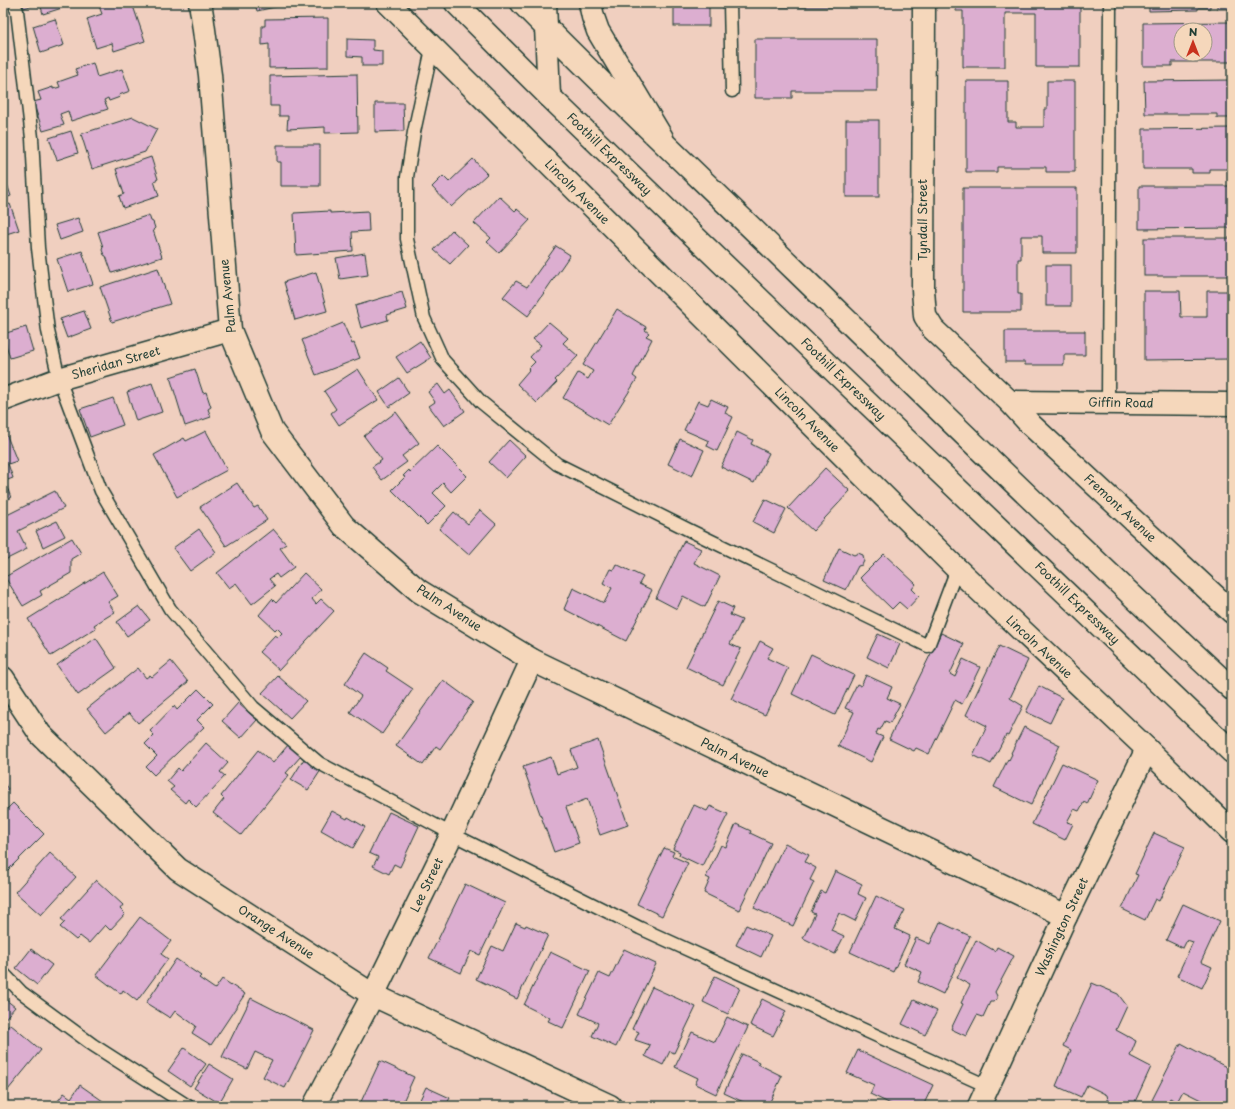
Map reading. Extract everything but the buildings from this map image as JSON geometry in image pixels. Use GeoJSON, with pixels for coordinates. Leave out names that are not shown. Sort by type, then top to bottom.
{"type":"FeatureCollection","features":[{"type":"Feature","properties":{"kind":"main road","name":"Palm Avenue"},"geometry":{"type":"LineString","coordinates":[[200,3],[210,75],[230,330],[272,431],[344,526],[419,591],[532,660],[1066,916]]}},
{"type":"Feature","properties":{"kind":"main road","name":"Lincoln Avenue"},"geometry":{"type":"LineString","coordinates":[[388,3],[432,49],[957,569],[1147,749],[1232,832]]}},
{"type":"Feature","properties":{"kind":"main road","name":"Foothill Expressway"},"geometry":{"type":"LineString","coordinates":[[456,3],[549,96],[809,347],[1232,752]]}},
{"type":"Feature","properties":{"kind":"main road"},"geometry":{"type":"LineString","coordinates":[[522,3],[592,74],[927,398],[1232,689]]}},
{"type":"Feature","properties":{"kind":"main road"},"geometry":{"type":"LineString","coordinates":[[545,3],[549,96]]}},
{"type":"Feature","properties":{"kind":"main road"},"geometry":{"type":"LineString","coordinates":[[590,3],[598,31],[667,146]]}},
{"type":"Feature","properties":{"kind":"main road","name":"Tyndall Street"},"geometry":{"type":"LineString","coordinates":[[924,3],[923,290],[926,316],[933,329],[1010,402]]}},
{"type":"Feature","properties":{"kind":"main road","name":"Sheridan Street"},"geometry":{"type":"LineString","coordinates":[[3,400],[59,379],[230,330]]}},
{"type":"Feature","properties":{"kind":"main road","name":"Giffin Road"},"geometry":{"type":"LineString","coordinates":[[1010,402],[1232,404]]}},
{"type":"Feature","properties":{"kind":"main road","name":"Fremont Avenue"},"geometry":{"type":"LineString","coordinates":[[1010,402],[1031,425],[1232,612]]}},
{"type":"Feature","properties":{"kind":"main road","name":"Lee Street"},"geometry":{"type":"LineString","coordinates":[[314,1106],[373,996],[452,834],[532,660]]}},
{"type":"Feature","properties":{"kind":"main road","name":"Orange Avenue"},"geometry":{"type":"LineString","coordinates":[[3,678],[40,734],[178,869],[373,996],[610,1106]]}},
{"type":"Feature","properties":{"kind":"main road","name":"Washington Street"},"geometry":{"type":"LineString","coordinates":[[979,1106],[1066,916],[1147,749]]}},
{"type":"Feature","properties":{"kind":"lane"},"geometry":{"type":"LineString","coordinates":[[14,3],[17,11],[32,138],[38,248],[48,331],[59,379],[101,491],[170,609],[253,707],[319,763],[452,834],[640,928],[987,1086]]}},
{"type":"Feature","properties":{"kind":"lane"},"geometry":{"type":"LineString","coordinates":[[730,3],[732,91]]}},
{"type":"Feature","properties":{"kind":"lane"},"geometry":{"type":"LineString","coordinates":[[1108,404],[1110,3]]}},
{"type":"Feature","properties":{"kind":"lane"},"geometry":{"type":"LineString","coordinates":[[432,49],[406,177],[407,239],[424,318],[430,332],[443,360],[481,402],[557,464],[928,646],[957,569]]}},
{"type":"Feature","properties":{"kind":"lane"},"geometry":{"type":"LineString","coordinates":[[3,973],[21,992],[93,1045],[188,1106]]}}]}
